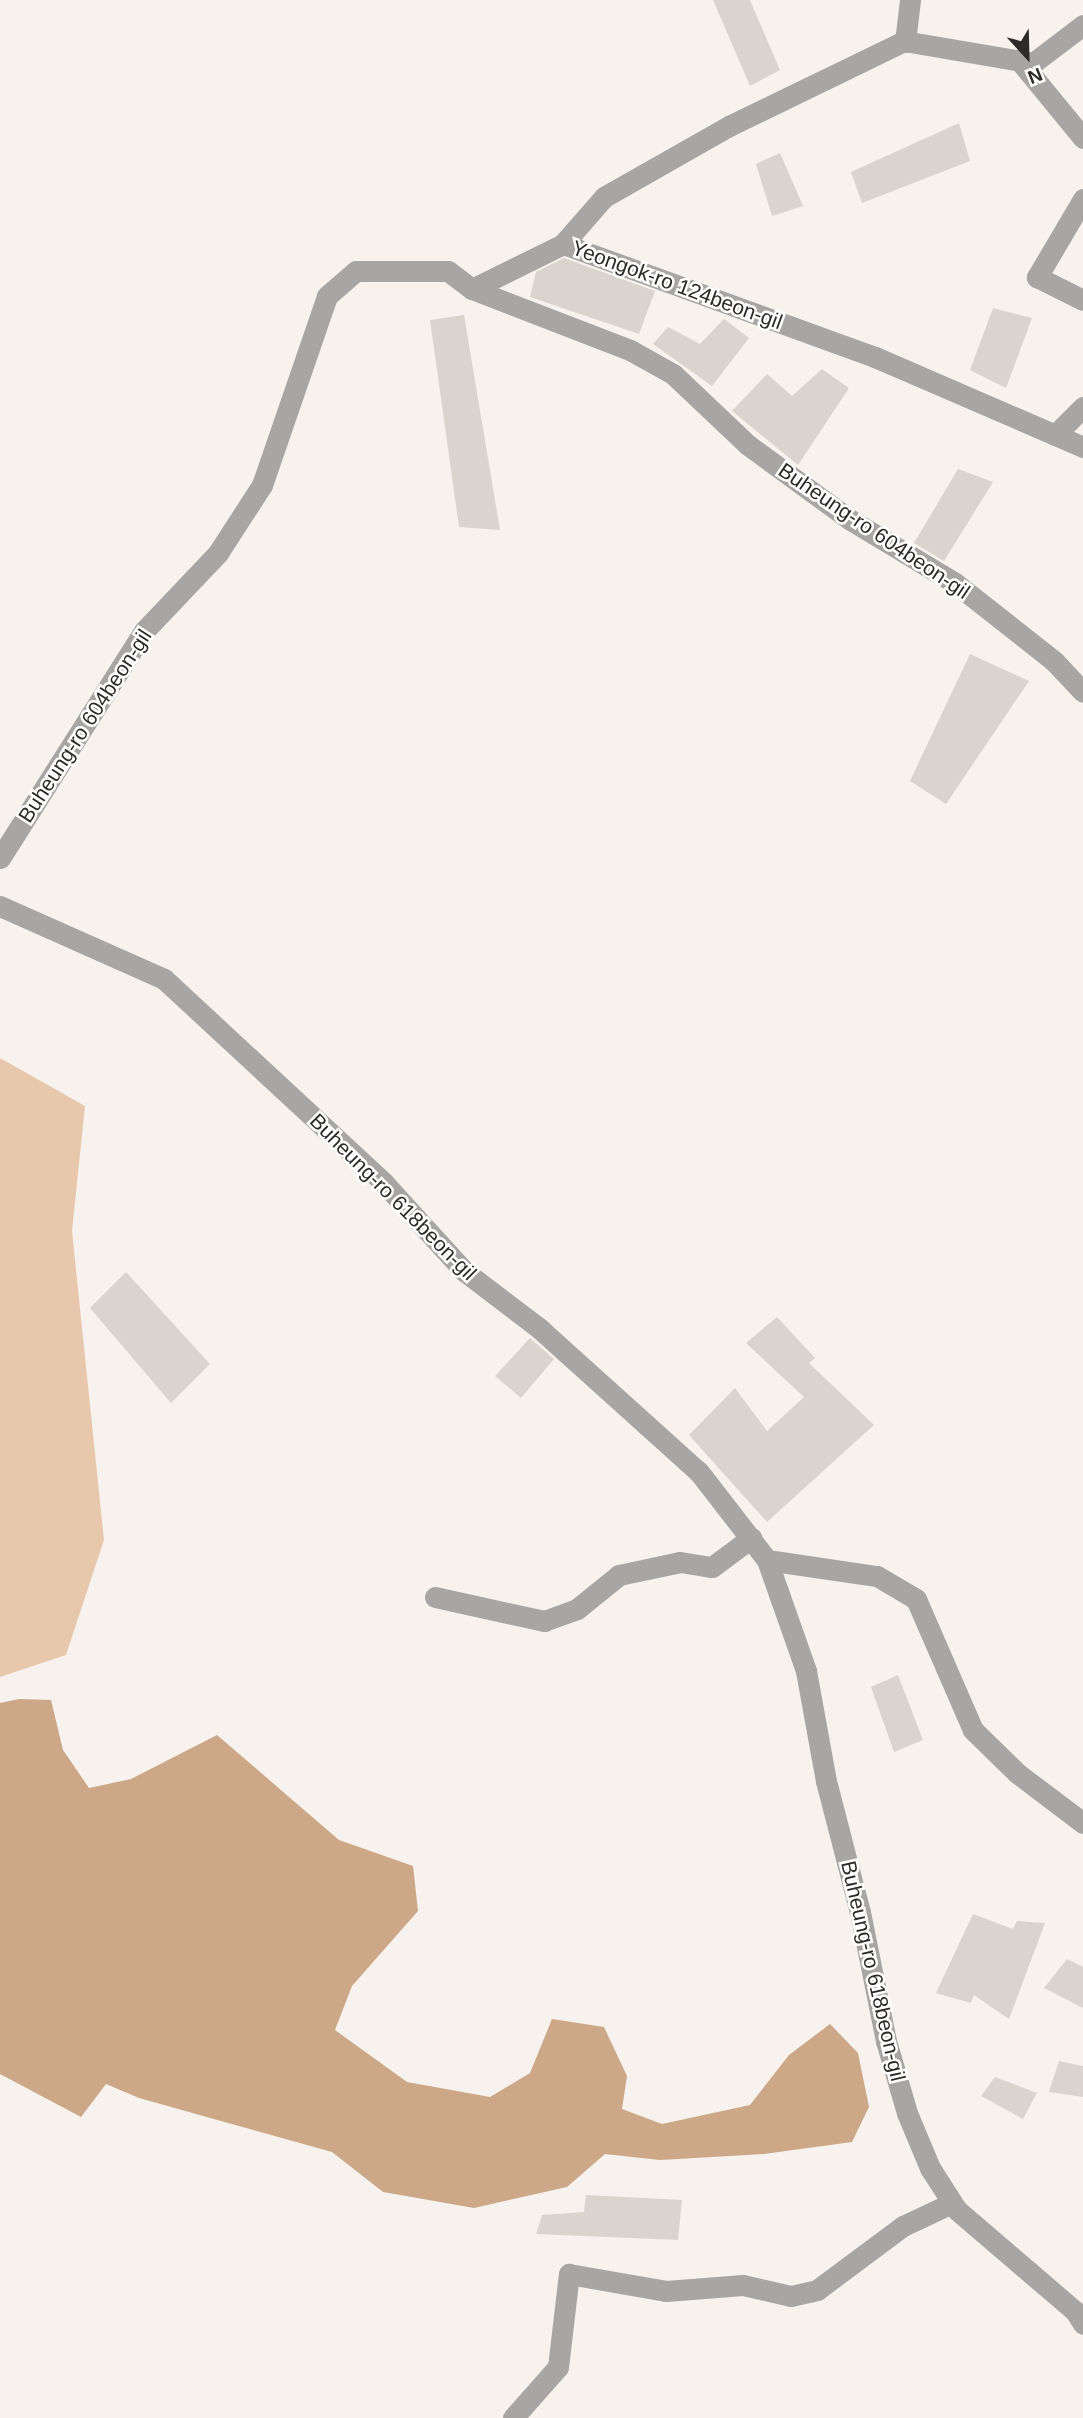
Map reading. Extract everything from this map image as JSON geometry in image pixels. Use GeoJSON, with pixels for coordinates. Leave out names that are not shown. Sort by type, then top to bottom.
{"type":"FeatureCollection","features":[{"type":"Feature","properties":{"kind":"street"},"geometry":{"type":"LineString","coordinates":[[910,0],[905,42],[1033,63],[1083,25]]}},
{"type":"Feature","properties":{"kind":"street","name":"Yeongok-ro 124beon-gil"},"geometry":{"type":"LineString","coordinates":[[905,42],[729,126],[604,197],[562,244],[875,357],[1083,447]]}},
{"type":"Feature","properties":{"kind":"street"},"geometry":{"type":"LineString","coordinates":[[1019,60],[1083,138]]}},
{"type":"Feature","properties":{"kind":"street"},"geometry":{"type":"LineString","coordinates":[[1083,199],[1037,277],[1083,300]]}},
{"type":"Feature","properties":{"kind":"street"},"geometry":{"type":"LineString","coordinates":[[472,289],[562,244]]}},
{"type":"Feature","properties":{"kind":"street","name":"Buheung-ro 604beon-gil"},"geometry":{"type":"LineString","coordinates":[[0,858],[144,631],[218,553],[262,485],[327,296],[356,271],[449,271],[472,289],[630,350],[673,374],[748,445],[849,519],[955,583],[1054,661],[1083,692]]}},
{"type":"Feature","properties":{"kind":"street"},"geometry":{"type":"LineString","coordinates":[[1055,435],[1083,407]]}},
{"type":"Feature","properties":{"kind":"street","name":"Buheung-ro 618beon-gil"},"geometry":{"type":"LineString","coordinates":[[0,906],[164,979],[384,1183],[464,1271],[540,1329],[699,1472],[751,1538],[767,1560],[806,1671],[826,1781],[860,1912],[886,2041],[907,2113],[930,2168],[952,2203],[1066,2302],[1083,2323]]}},
{"type":"Feature","properties":{"kind":"street"},"geometry":{"type":"LineString","coordinates":[[435,1597],[544,1621],[577,1609],[619,1575],[680,1562],[712,1567],[751,1538]]}},
{"type":"Feature","properties":{"kind":"street"},"geometry":{"type":"LineString","coordinates":[[767,1560],[877,1576],[916,1599],[973,1730],[1017,1773],[1083,1823]]}},
{"type":"Feature","properties":{"kind":"street"},"geometry":{"type":"LineString","coordinates":[[513,2418],[558,2367],[569,2274],[666,2291],[743,2285],[791,2296],[817,2290],[903,2226],[952,2203]]}},
{"type":"Feature","properties":{"kind":"shaded area"},"geometry":{"type":"Polygon","coordinates":[[[0,1058],[85,1106],[72,1231],[104,1540],[66,1655],[0,1677],[0,1058]]]}},
{"type":"Feature","properties":{"kind":"shaded area"},"geometry":{"type":"Polygon","coordinates":[[[19,1699],[51,1700],[63,1750],[89,1788],[131,1779],[217,1735],[339,1840],[413,1866],[418,1911],[352,1986],[335,2030],[407,2082],[490,2097],[530,2073],[552,2019],[604,2027],[627,2076],[622,2109],[662,2124],[750,2105],[789,2055],[830,2024],[858,2053],[869,2107],[852,2142],[764,2154],[660,2160],[605,2154],[567,2187],[474,2208],[383,2192],[332,2152],[139,2098],[106,2084],[81,2117],[0,2074],[0,1703],[19,1699]]]}},
{"type":"Feature","properties":{"kind":"building"},"geometry":{"type":"Polygon","coordinates":[[[713,0],[750,0],[780,70],[750,86],[713,0]]]}},
{"type":"Feature","properties":{"kind":"building"},"geometry":{"type":"Polygon","coordinates":[[[959,123],[970,161],[862,203],[851,172],[959,123]]]}},
{"type":"Feature","properties":{"kind":"building"},"geometry":{"type":"Polygon","coordinates":[[[780,153],[803,206],[772,216],[756,164],[780,153]]]}},
{"type":"Feature","properties":{"kind":"building"},"geometry":{"type":"Polygon","coordinates":[[[564,258],[655,291],[639,334],[530,297],[536,272],[564,258]]]}},
{"type":"Feature","properties":{"kind":"building"},"geometry":{"type":"Polygon","coordinates":[[[993,308],[1032,318],[1006,388],[970,370],[993,308]]]}},
{"type":"Feature","properties":{"kind":"building"},"geometry":{"type":"Polygon","coordinates":[[[464,315],[500,530],[459,527],[430,320],[464,315]]]}},
{"type":"Feature","properties":{"kind":"building"},"geometry":{"type":"Polygon","coordinates":[[[724,319],[749,338],[712,386],[653,344],[668,327],[700,344],[724,319]]]}},
{"type":"Feature","properties":{"kind":"building"},"geometry":{"type":"Polygon","coordinates":[[[822,369],[849,388],[798,465],[732,411],[767,374],[792,396],[822,369]]]}},
{"type":"Feature","properties":{"kind":"building"},"geometry":{"type":"Polygon","coordinates":[[[958,469],[993,482],[944,561],[914,543],[958,469]]]}},
{"type":"Feature","properties":{"kind":"building"},"geometry":{"type":"Polygon","coordinates":[[[970,654],[1029,681],[946,804],[910,781],[970,654]]]}},
{"type":"Feature","properties":{"kind":"building"},"geometry":{"type":"Polygon","coordinates":[[[126,1272],[210,1364],[171,1403],[90,1308],[126,1272]]]}},
{"type":"Feature","properties":{"kind":"building"},"geometry":{"type":"Polygon","coordinates":[[[777,1317],[815,1358],[809,1363],[874,1425],[767,1522],[689,1435],[735,1388],[767,1431],[804,1397],[746,1343],[777,1317]]]}},
{"type":"Feature","properties":{"kind":"building"},"geometry":{"type":"Polygon","coordinates":[[[530,1338],[554,1359],[521,1398],[495,1376],[530,1338]]]}},
{"type":"Feature","properties":{"kind":"building"},"geometry":{"type":"Polygon","coordinates":[[[898,1675],[923,1740],[894,1752],[871,1687],[898,1675]]]}},
{"type":"Feature","properties":{"kind":"building"},"geometry":{"type":"Polygon","coordinates":[[[973,1914],[1013,1929],[1017,1921],[1045,1923],[1009,2019],[974,1995],[971,2003],[936,1993],[973,1914]]]}},
{"type":"Feature","properties":{"kind":"building"},"geometry":{"type":"Polygon","coordinates":[[[1067,1959],[1083,1967],[1083,2008],[1044,1988],[1067,1959]]]}},
{"type":"Feature","properties":{"kind":"building"},"geometry":{"type":"Polygon","coordinates":[[[1059,2061],[1083,2066],[1083,2097],[1049,2092],[1059,2061]]]}},
{"type":"Feature","properties":{"kind":"building"},"geometry":{"type":"Polygon","coordinates":[[[995,2077],[1037,2093],[1023,2119],[981,2096],[995,2077]]]}},
{"type":"Feature","properties":{"kind":"building"},"geometry":{"type":"Polygon","coordinates":[[[586,2195],[682,2200],[678,2240],[536,2234],[542,2215],[584,2212],[586,2195]]]}}]}
